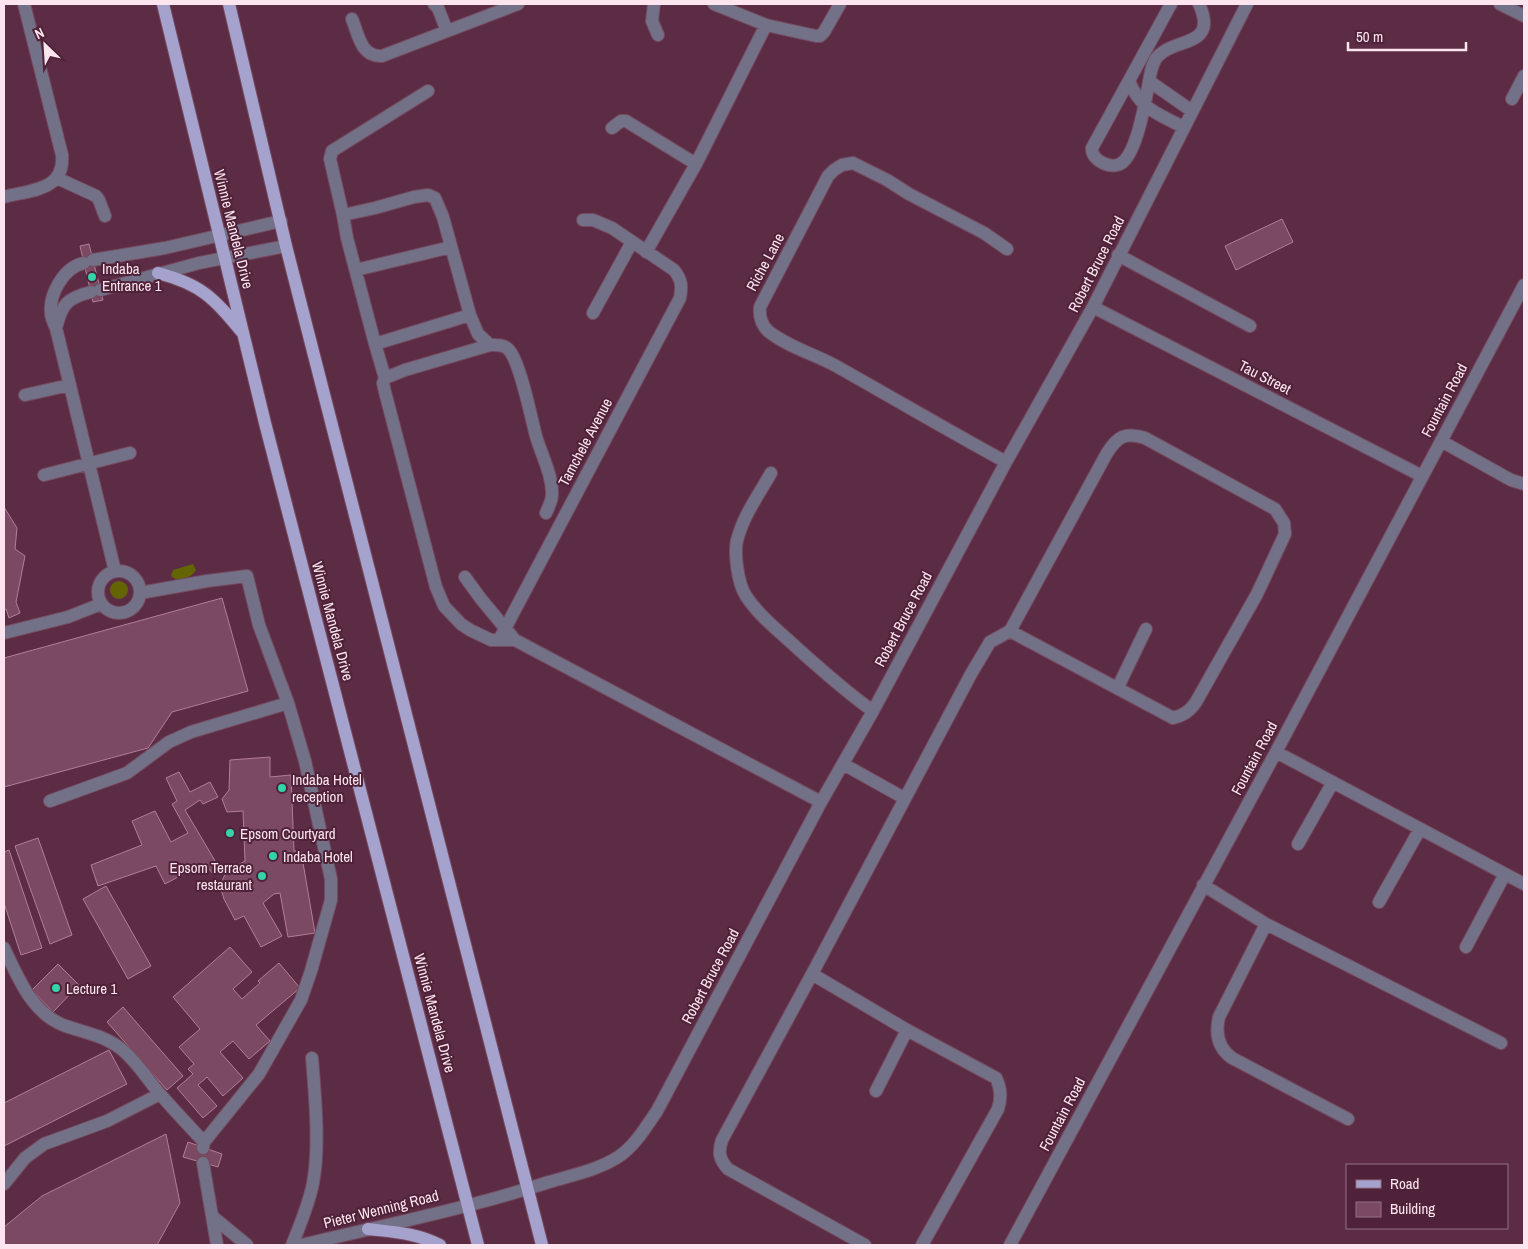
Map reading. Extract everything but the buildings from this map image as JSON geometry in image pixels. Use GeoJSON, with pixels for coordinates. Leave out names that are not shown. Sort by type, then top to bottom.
{"type":"FeatureCollection","features":[{"type":"Feature","properties":{"kind":"main road","name":"Winnie Mandela Drive"},"geometry":{"type":"LineString","coordinates":[[163,4],[243,334],[478,1245]]}},
{"type":"Feature","properties":{"kind":"main road"},"geometry":{"type":"LineString","coordinates":[[228,4],[286,246],[529,1188],[542,1245]]}},
{"type":"Feature","properties":{"kind":"main road"},"geometry":{"type":"LineString","coordinates":[[158,273],[196,287],[214,300],[243,334]]}},
{"type":"Feature","properties":{"kind":"main road"},"geometry":{"type":"LineString","coordinates":[[368,1229],[409,1233],[427,1238],[440,1245]]}},
{"type":"Feature","properties":{"kind":"street"},"geometry":{"type":"LineString","coordinates":[[4,197],[43,187],[57,178],[61,171],[62,155],[24,4]]}},
{"type":"Feature","properties":{"kind":"street"},"geometry":{"type":"LineString","coordinates":[[434,4],[438,8],[447,31]]}},
{"type":"Feature","properties":{"kind":"street"},"geometry":{"type":"LineString","coordinates":[[352,19],[367,53],[373,56],[382,56],[518,4]]}},
{"type":"Feature","properties":{"kind":"street"},"geometry":{"type":"LineString","coordinates":[[654,4],[652,21],[658,35]]}},
{"type":"Feature","properties":{"kind":"street"},"geometry":{"type":"LineString","coordinates":[[714,4],[766,25],[806,35],[820,36],[840,4]]}},
{"type":"Feature","properties":{"kind":"street"},"geometry":{"type":"LineString","coordinates":[[1171,4],[1092,148],[1095,158],[1114,166],[1123,162],[1138,134],[1155,60],[1161,53],[1195,39],[1201,32],[1204,21],[1199,4]]}},
{"type":"Feature","properties":{"kind":"street","name":"Robert Bruce Road"},"geometry":{"type":"LineString","coordinates":[[468,1205],[602,1165],[617,1158],[634,1145],[656,1111],[821,802],[1093,306],[1247,4]]}},
{"type":"Feature","properties":{"kind":"street"},"geometry":{"type":"LineString","coordinates":[[1500,4],[1524,16]]}},
{"type":"Feature","properties":{"kind":"street"},"geometry":{"type":"LineString","coordinates":[[583,220],[593,220],[612,228],[646,252],[696,164],[766,25]]}},
{"type":"Feature","properties":{"kind":"street"},"geometry":{"type":"LineString","coordinates":[[1512,99],[1524,76]]}},
{"type":"Feature","properties":{"kind":"street"},"geometry":{"type":"LineString","coordinates":[[1129,81],[1136,97],[1144,105],[1183,127]]}},
{"type":"Feature","properties":{"kind":"street"},"geometry":{"type":"LineString","coordinates":[[1149,82],[1192,111]]}},
{"type":"Feature","properties":{"kind":"street"},"geometry":{"type":"LineString","coordinates":[[428,92],[332,151],[330,159],[356,270],[385,378],[385,392],[436,586],[444,606],[461,624],[491,640],[515,640]]}},
{"type":"Feature","properties":{"kind":"street"},"geometry":{"type":"LineString","coordinates":[[612,128],[621,121],[626,121],[696,164]]}},
{"type":"Feature","properties":{"kind":"street","name":"Riche Lane"},"geometry":{"type":"LineString","coordinates":[[1006,462],[837,366],[800,349],[768,330],[761,322],[760,307],[828,176],[842,165],[853,163],[887,180],[909,194],[984,233],[1007,249]]}},
{"type":"Feature","properties":{"kind":"street"},"geometry":{"type":"LineString","coordinates":[[57,178],[96,196],[105,216]]}},
{"type":"Feature","properties":{"kind":"street"},"geometry":{"type":"LineString","coordinates":[[343,215],[428,195],[435,198],[443,217],[470,315],[478,334],[490,346]]}},
{"type":"Feature","properties":{"kind":"street"},"geometry":{"type":"LineString","coordinates":[[115,571],[56,328],[51,315],[51,301],[58,284],[66,273],[80,264],[165,248],[281,221]]}},
{"type":"Feature","properties":{"kind":"street"},"geometry":{"type":"LineString","coordinates":[[593,313],[632,242]]}},
{"type":"Feature","properties":{"kind":"street"},"geometry":{"type":"LineString","coordinates":[[56,328],[60,313],[71,298],[158,273],[286,246]]}},
{"type":"Feature","properties":{"kind":"street"},"geometry":{"type":"LineString","coordinates":[[356,270],[451,247]]}},
{"type":"Feature","properties":{"kind":"street","name":"Tamchele Avenue"},"geometry":{"type":"LineString","coordinates":[[498,640],[680,298],[682,286],[680,277],[674,270],[646,252]]}},
{"type":"Feature","properties":{"kind":"street"},"geometry":{"type":"LineString","coordinates":[[1118,255],[1250,326]]}},
{"type":"Feature","properties":{"kind":"street","name":"Fountain Road"},"geometry":{"type":"LineString","coordinates":[[1010,1245],[1276,752],[1524,285]]}},
{"type":"Feature","properties":{"kind":"street","name":"Tau Street"},"geometry":{"type":"LineString","coordinates":[[1093,306],[1422,476]]}},
{"type":"Feature","properties":{"kind":"street"},"geometry":{"type":"LineString","coordinates":[[375,344],[470,315]]}},
{"type":"Feature","properties":{"kind":"street"},"geometry":{"type":"LineString","coordinates":[[385,378],[391,374],[490,346],[498,345],[509,349],[524,388],[550,482],[552,496],[546,513]]}},
{"type":"Feature","properties":{"kind":"street"},"geometry":{"type":"LineString","coordinates":[[24,395],[70,385]]}},
{"type":"Feature","properties":{"kind":"street"},"geometry":{"type":"LineString","coordinates":[[865,1245],[728,1170],[719,1156],[722,1140],[971,674],[990,642],[1010,631],[1107,453],[1113,444],[1126,434],[1134,434],[1145,438],[1275,509],[1284,524],[1285,534],[1257,594],[1191,709],[1182,715],[1173,718],[1010,631]]}},
{"type":"Feature","properties":{"kind":"street"},"geometry":{"type":"LineString","coordinates":[[1441,441],[1511,480],[1524,484]]}},
{"type":"Feature","properties":{"kind":"street"},"geometry":{"type":"LineString","coordinates":[[44,475],[130,453]]}},
{"type":"Feature","properties":{"kind":"street"},"geometry":{"type":"LineString","coordinates":[[771,474],[750,509],[737,538],[736,552],[739,576],[746,596],[773,626],[848,693],[872,711]]}},
{"type":"Feature","properties":{"kind":"street"},"geometry":{"type":"LineString","coordinates":[[115,571],[128,572],[140,587],[140,594],[135,605],[124,612],[112,611],[102,604],[98,597],[99,584],[103,578],[115,571]]}},
{"type":"Feature","properties":{"kind":"street"},"geometry":{"type":"LineString","coordinates":[[4,948],[21,984],[44,1013],[62,1024],[101,1037],[120,1048],[137,1065],[204,1145],[259,1074],[301,1000],[332,900],[331,879],[305,760],[288,703],[259,625],[247,576],[207,581],[140,594]]}},
{"type":"Feature","properties":{"kind":"street"},"geometry":{"type":"LineString","coordinates":[[465,577],[515,640],[821,802]]}},
{"type":"Feature","properties":{"kind":"street"},"geometry":{"type":"LineString","coordinates":[[4,634],[68,617],[102,604]]}},
{"type":"Feature","properties":{"kind":"street"},"geometry":{"type":"LineString","coordinates":[[1118,687],[1146,629]]}},
{"type":"Feature","properties":{"kind":"street"},"geometry":{"type":"LineString","coordinates":[[50,801],[127,773],[169,742],[191,732],[288,703]]}},
{"type":"Feature","properties":{"kind":"street"},"geometry":{"type":"LineString","coordinates":[[1276,752],[1524,884]]}},
{"type":"Feature","properties":{"kind":"street"},"geometry":{"type":"LineString","coordinates":[[843,764],[904,798]]}},
{"type":"Feature","properties":{"kind":"street"},"geometry":{"type":"LineString","coordinates":[[1298,844],[1333,782]]}},
{"type":"Feature","properties":{"kind":"street"},"geometry":{"type":"LineString","coordinates":[[1379,902],[1420,829]]}},
{"type":"Feature","properties":{"kind":"street"},"geometry":{"type":"LineString","coordinates":[[1466,947],[1505,874]]}},
{"type":"Feature","properties":{"kind":"street"},"geometry":{"type":"LineString","coordinates":[[1203,886],[1266,924],[1501,1043]]}},
{"type":"Feature","properties":{"kind":"street"},"geometry":{"type":"LineString","coordinates":[[1266,924],[1219,1017],[1216,1028],[1220,1045],[1224,1053],[1232,1058],[1348,1119]]}},
{"type":"Feature","properties":{"kind":"street"},"geometry":{"type":"LineString","coordinates":[[812,974],[907,1030],[996,1078],[1001,1092],[998,1108],[922,1245]]}},
{"type":"Feature","properties":{"kind":"street"},"geometry":{"type":"LineString","coordinates":[[876,1091],[907,1030]]}},
{"type":"Feature","properties":{"kind":"street"},"geometry":{"type":"LineString","coordinates":[[292,1245],[308,1204],[315,1169],[315,1095],[312,1058]]}},
{"type":"Feature","properties":{"kind":"street"},"geometry":{"type":"LineString","coordinates":[[4,1184],[25,1158],[44,1144],[107,1121],[160,1094]]}},
{"type":"Feature","properties":{"kind":"street"},"geometry":{"type":"LineString","coordinates":[[203,1163],[217,1245]]}},
{"type":"Feature","properties":{"kind":"street","name":"Pieter Wenning Road"},"geometry":{"type":"LineString","coordinates":[[303,1245],[468,1205]]}},
{"type":"Feature","properties":{"kind":"street"},"geometry":{"type":"LineString","coordinates":[[213,1217],[247,1245]]}},
{"type":"Feature","properties":{"kind":"shaded area"},"geometry":{"type":"Polygon","coordinates":[[[193,564],[196,570],[188,577],[177,580],[171,576],[173,570],[193,564]]]}},
{"type":"Feature","properties":{"kind":"shaded area"},"geometry":{"type":"Polygon","coordinates":[[[119,581],[125,584],[128,590],[125,596],[119,599],[113,596],[110,590],[113,584],[119,581]]]}},
{"type":"Feature","properties":{"kind":"place","name":"Indaba Entrance 1"},"geometry":{"type":"Point","coordinates":[92,277]}},
{"type":"Feature","properties":{"kind":"place","name":"Indaba Hotel reception"},"geometry":{"type":"Point","coordinates":[282,788]}},
{"type":"Feature","properties":{"kind":"place","name":"Epsom Courtyard"},"geometry":{"type":"Point","coordinates":[230,833]}},
{"type":"Feature","properties":{"kind":"place","name":"Indaba Hotel"},"geometry":{"type":"Point","coordinates":[273,856]}},
{"type":"Feature","properties":{"kind":"place","name":"Epsom Terrace restaurant"},"geometry":{"type":"Point","coordinates":[262,876]}},
{"type":"Feature","properties":{"kind":"place","name":"Lecture 1"},"geometry":{"type":"Point","coordinates":[56,988]}}]}
